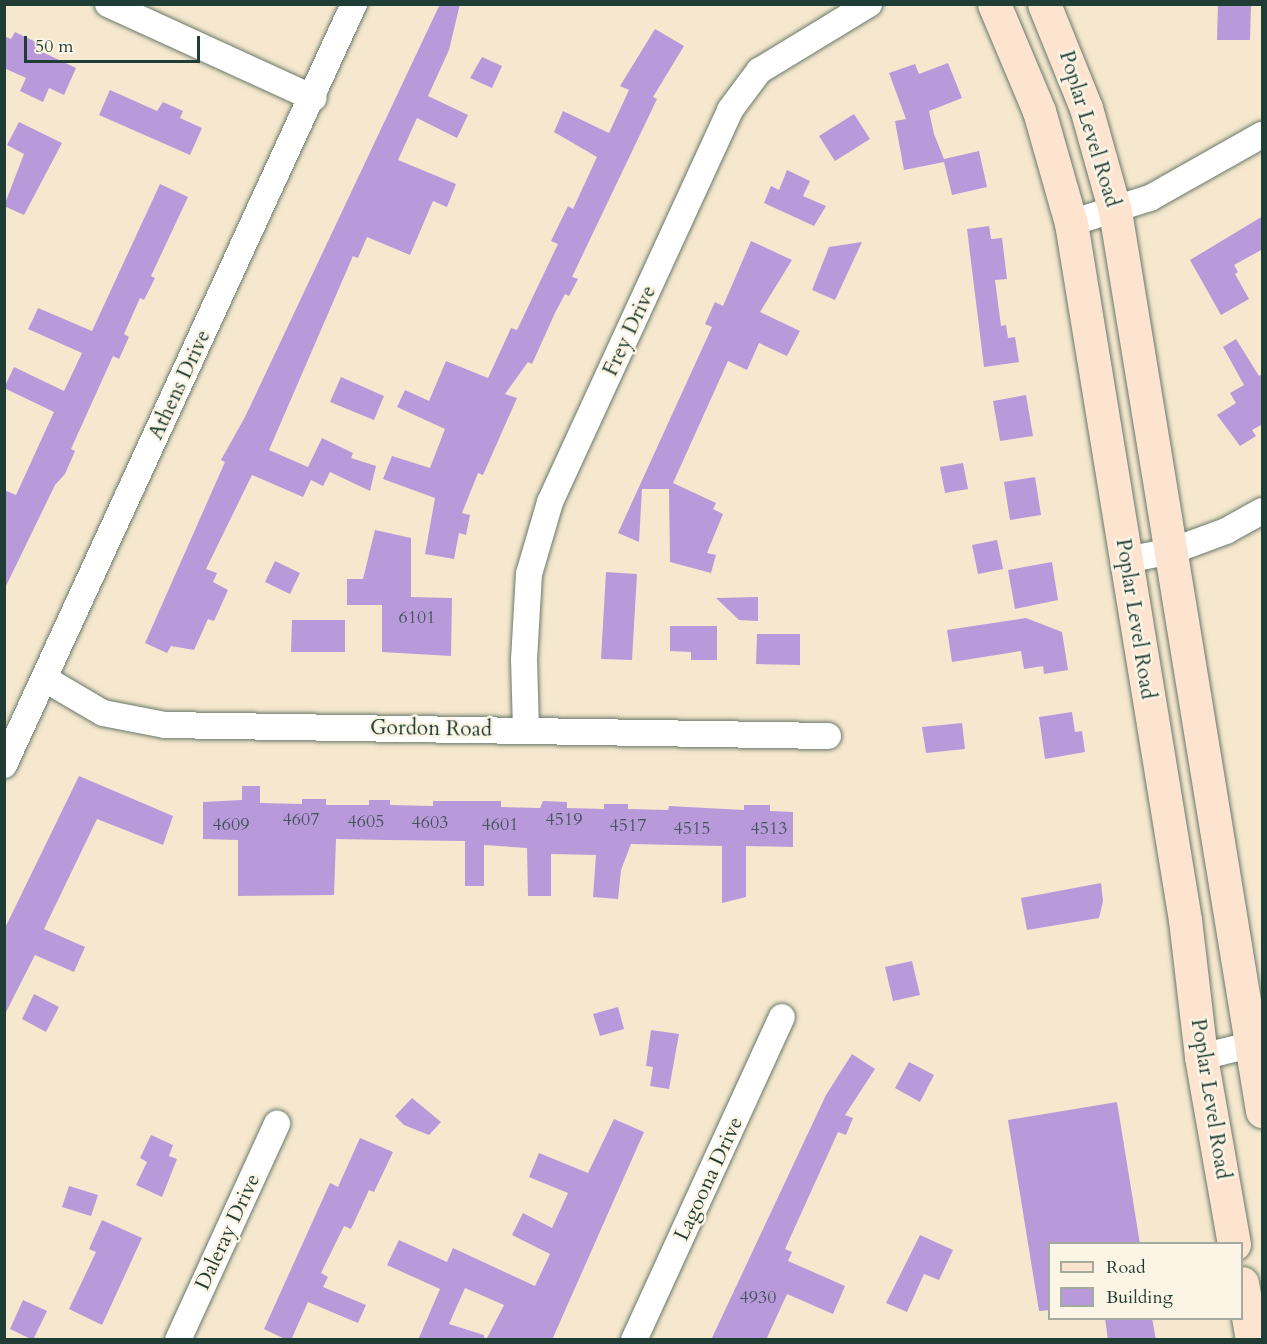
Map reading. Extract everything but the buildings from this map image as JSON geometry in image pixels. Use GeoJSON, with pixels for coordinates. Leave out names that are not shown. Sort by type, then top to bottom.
{"type":"FeatureCollection","features":[{"type":"Feature","properties":{"kind":"main road","name":"Poplar Level Road"},"geometry":{"type":"LineString","coordinates":[[994,4],[1039,111],[1071,223],[1185,920],[1201,1057],[1234,1242]]}},
{"type":"Feature","properties":{"kind":"main road","name":"Poplar Level Road"},"geometry":{"type":"LineString","coordinates":[[1044,4],[1086,108],[1115,211],[1257,1042],[1263,1111]]}},
{"type":"Feature","properties":{"kind":"main road"},"geometry":{"type":"LineString","coordinates":[[1243,1289],[1252,1340]]}},
{"type":"Feature","properties":{"kind":"street"},"geometry":{"type":"LineString","coordinates":[[108,4],[313,98]]}},
{"type":"Feature","properties":{"kind":"street","name":"Athens Drive"},"geometry":{"type":"LineString","coordinates":[[4,765],[313,98],[354,4]]}},
{"type":"Feature","properties":{"kind":"street","name":"Frey Drive"},"geometry":{"type":"LineString","coordinates":[[526,730],[524,660],[529,574],[550,502],[730,110],[759,71],[869,4]]}},
{"type":"Feature","properties":{"kind":"street"},"geometry":{"type":"LineString","coordinates":[[1071,223],[1115,211],[1150,198],[1263,135]]}},
{"type":"Feature","properties":{"kind":"street"},"geometry":{"type":"LineString","coordinates":[[1126,560],[1172,551],[1226,531],[1263,511]]}},
{"type":"Feature","properties":{"kind":"street","name":"Gordon Road"},"geometry":{"type":"LineString","coordinates":[[45,679],[103,713],[165,725],[828,736]]}},
{"type":"Feature","properties":{"kind":"street","name":"Lagoona Drive"},"geometry":{"type":"LineString","coordinates":[[634,1340],[782,1017]]}},
{"type":"Feature","properties":{"kind":"street"},"geometry":{"type":"LineString","coordinates":[[1201,1057],[1257,1042]]}},
{"type":"Feature","properties":{"kind":"street","name":"Daleray Drive"},"geometry":{"type":"LineString","coordinates":[[178,1340],[277,1124]]}}]}
